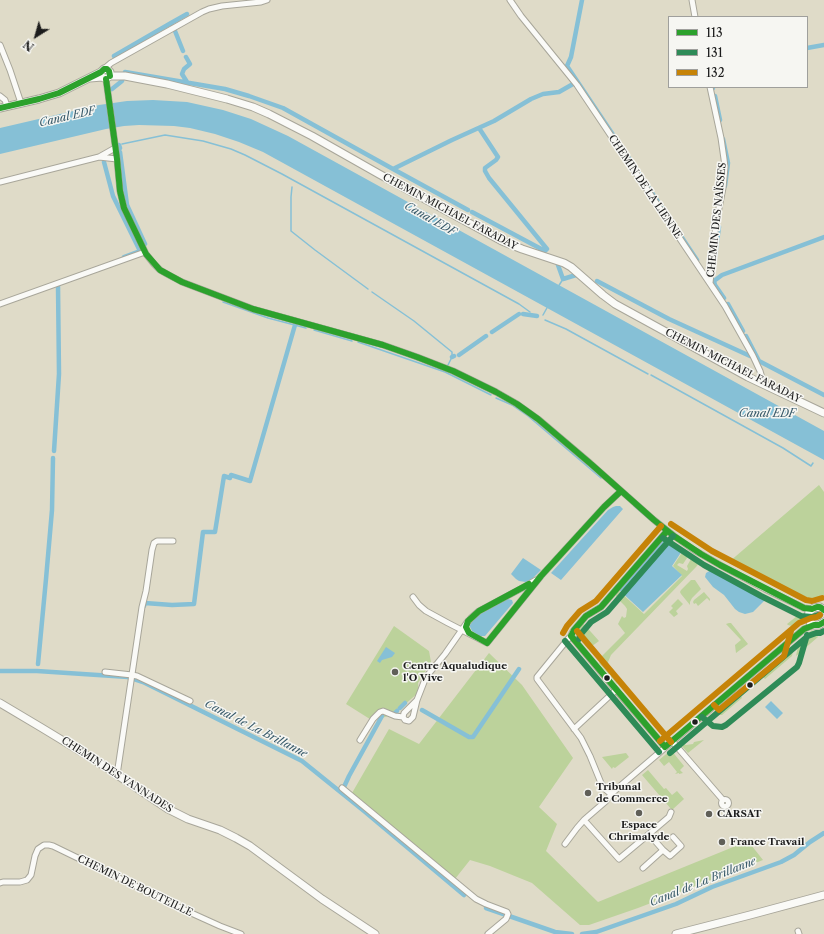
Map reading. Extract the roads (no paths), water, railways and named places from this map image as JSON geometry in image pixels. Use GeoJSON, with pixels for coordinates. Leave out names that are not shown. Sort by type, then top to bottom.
{"type":"FeatureCollection","features":[{"type":"Feature","properties":{"kind":"main road"},"geometry":{"type":"LineString","coordinates":[[3,107],[56,94],[90,78],[106,73]]}},
{"type":"Feature","properties":{"kind":"main road","name":"CHEMIN MICHAEL FARADAY"},"geometry":{"type":"LineString","coordinates":[[106,73],[158,82],[227,99],[253,107],[274,116],[497,239],[522,250],[568,265],[576,270],[602,295],[615,304],[748,377],[824,413]]}},
{"type":"Feature","properties":{"kind":"main road"},"geometry":{"type":"LineString","coordinates":[[823,608],[817,607],[810,615],[819,625],[824,623]]}},
{"type":"Feature","properties":{"kind":"main road","name":"CHEMIN DES VANNADES"},"geometry":{"type":"LineString","coordinates":[[0,704],[42,728],[168,809],[188,819],[220,830],[250,846],[322,899],[375,934]]}},
{"type":"Feature","properties":{"kind":"main road"},"geometry":{"type":"LineString","coordinates":[[676,934],[824,895]]}},
{"type":"Feature","properties":{"kind":"street"},"geometry":{"type":"LineString","coordinates":[[267,0],[222,6],[202,12],[115,61],[106,73],[120,191],[124,208],[145,252],[154,264],[163,272],[178,280],[253,309],[383,345],[453,371],[483,386],[516,404],[538,419],[667,531],[708,558],[810,615],[804,629],[611,794],[605,802],[584,820],[565,844]]}},
{"type":"Feature","properties":{"kind":"street","name":"CHEMIN DE LA LIENNE"},"geometry":{"type":"LineString","coordinates":[[510,0],[521,16],[577,85],[726,306],[760,371],[764,385]]}},
{"type":"Feature","properties":{"kind":"street"},"geometry":{"type":"LineString","coordinates":[[692,0],[695,16]]}},
{"type":"Feature","properties":{"kind":"street"},"geometry":{"type":"LineString","coordinates":[[0,45],[21,103]]}},
{"type":"Feature","properties":{"kind":"street","name":"CHEMIN DES NAÏSSES"},"geometry":{"type":"LineString","coordinates":[[710,88],[725,164],[723,188],[715,230],[710,283]]}},
{"type":"Feature","properties":{"kind":"street"},"geometry":{"type":"LineString","coordinates":[[0,96],[4,100],[3,107]]}},
{"type":"Feature","properties":{"kind":"street"},"geometry":{"type":"LineString","coordinates":[[0,182],[99,157],[115,148]]}},
{"type":"Feature","properties":{"kind":"street"},"geometry":{"type":"LineString","coordinates":[[99,157],[117,159]]}},
{"type":"Feature","properties":{"kind":"street"},"geometry":{"type":"LineString","coordinates":[[0,304],[145,252]]}},
{"type":"Feature","properties":{"kind":"street"},"geometry":{"type":"LineString","coordinates":[[413,597],[426,611],[487,642],[541,576],[604,507],[621,491]]}},
{"type":"Feature","properties":{"kind":"street"},"geometry":{"type":"LineString","coordinates":[[611,794],[601,783],[581,738],[537,678],[586,616],[600,607],[667,531]]}},
{"type":"Feature","properties":{"kind":"street"},"geometry":{"type":"LineString","coordinates":[[117,775],[142,607],[153,547],[159,540],[173,541]]}},
{"type":"Feature","properties":{"kind":"street"},"geometry":{"type":"LineString","coordinates":[[360,740],[373,719],[380,712],[383,711],[395,716],[403,717],[410,721],[426,677],[445,654],[468,621],[479,611],[510,595],[541,576]]}},
{"type":"Feature","properties":{"kind":"street"},"geometry":{"type":"LineString","coordinates":[[510,595],[514,595],[518,599],[517,605]]}},
{"type":"Feature","properties":{"kind":"street"},"geometry":{"type":"LineString","coordinates":[[468,621],[466,628],[471,635]]}},
{"type":"Feature","properties":{"kind":"street"},"geometry":{"type":"LineString","coordinates":[[571,636],[666,747]]}},
{"type":"Feature","properties":{"kind":"street"},"geometry":{"type":"LineString","coordinates":[[105,672],[132,675],[145,679],[190,701]]}},
{"type":"Feature","properties":{"kind":"street"},"geometry":{"type":"LineString","coordinates":[[574,729],[616,690]]}},
{"type":"Feature","properties":{"kind":"street"},"geometry":{"type":"LineString","coordinates":[[403,717],[405,712],[417,700]]}},
{"type":"Feature","properties":{"kind":"street"},"geometry":{"type":"LineString","coordinates":[[672,741],[724,800],[729,802],[726,809]]}},
{"type":"Feature","properties":{"kind":"street"},"geometry":{"type":"LineString","coordinates":[[342,788],[474,898],[507,912],[507,916],[488,934]]}},
{"type":"Feature","properties":{"kind":"street"},"geometry":{"type":"LineString","coordinates":[[584,820],[619,859],[669,817],[671,812]]}},
{"type":"Feature","properties":{"kind":"street"},"geometry":{"type":"LineString","coordinates":[[649,834],[668,856],[670,856],[681,846],[673,837]]}},
{"type":"Feature","properties":{"kind":"street","name":"CHEMIN DE BOUTEILLE"},"geometry":{"type":"LineString","coordinates":[[0,883],[20,882],[27,880],[31,875],[38,849],[41,846],[53,846],[189,912],[241,934]]}},
{"type":"Feature","properties":{"kind":"street"},"geometry":{"type":"LineString","coordinates":[[643,868],[663,850]]}},
{"type":"Feature","properties":{"kind":"water","name":"Canal EDF"},"geometry":{"type":"Polygon","coordinates":[[[153,100],[187,102],[223,110],[251,119],[288,136],[824,431],[824,460],[263,152],[239,142],[190,128],[139,125],[106,129],[0,154],[0,128],[99,105],[127,101],[153,100]]]}},
{"type":"Feature","properties":{"kind":"water"},"geometry":{"type":"Polygon","coordinates":[[[616,506],[620,506],[623,509],[561,580],[551,573],[608,510],[616,506]]]}},
{"type":"Feature","properties":{"kind":"water"},"geometry":{"type":"Polygon","coordinates":[[[664,538],[682,551],[672,566],[682,575],[643,612],[619,590],[664,538]]]}},
{"type":"Feature","properties":{"kind":"water"},"geometry":{"type":"Polygon","coordinates":[[[523,558],[541,570],[533,578],[526,582],[519,581],[511,574],[523,558]]]}},
{"type":"Feature","properties":{"kind":"water"},"geometry":{"type":"Polygon","coordinates":[[[711,570],[767,598],[753,612],[745,614],[739,612],[724,595],[713,587],[705,577],[706,573],[711,570]]]}},
{"type":"Feature","properties":{"kind":"water"},"geometry":{"type":"Polygon","coordinates":[[[508,599],[512,600],[513,603],[485,636],[480,636],[472,631],[470,625],[475,618],[508,599]]]}},
{"type":"Feature","properties":{"kind":"water"},"geometry":{"type":"Polygon","coordinates":[[[386,647],[395,653],[392,657],[382,660],[380,663],[377,661],[386,647]]]}},
{"type":"Feature","properties":{"kind":"water"},"geometry":{"type":"Polygon","coordinates":[[[771,701],[783,713],[777,719],[765,707],[771,701]]]}},
{"type":"Feature","properties":{"kind":"waterway"},"geometry":{"type":"LineString","coordinates":[[582,0],[571,57],[567,66],[697,260]]}},
{"type":"Feature","properties":{"kind":"waterway"},"geometry":{"type":"LineString","coordinates":[[171,24],[187,14]]}},
{"type":"Feature","properties":{"kind":"waterway"},"geometry":{"type":"LineString","coordinates":[[114,56],[171,23]]}},
{"type":"Feature","properties":{"kind":"waterway"},"geometry":{"type":"LineString","coordinates":[[175,31],[183,51]]}},
{"type":"Feature","properties":{"kind":"waterway"},"geometry":{"type":"LineString","coordinates":[[808,48],[824,45]]}},
{"type":"Feature","properties":{"kind":"waterway"},"geometry":{"type":"LineString","coordinates":[[186,57],[190,64],[184,69],[182,74],[187,82]]}},
{"type":"Feature","properties":{"kind":"waterway"},"geometry":{"type":"LineString","coordinates":[[125,72],[225,89],[283,108],[393,169]]}},
{"type":"Feature","properties":{"kind":"waterway"},"geometry":{"type":"LineString","coordinates":[[112,89],[122,81]]}},
{"type":"Feature","properties":{"kind":"waterway"},"geometry":{"type":"LineString","coordinates":[[468,210],[393,169],[494,121],[531,99],[543,94],[559,92],[573,84]]}},
{"type":"Feature","properties":{"kind":"waterway"},"geometry":{"type":"LineString","coordinates":[[715,96],[720,120]]}},
{"type":"Feature","properties":{"kind":"waterway"},"geometry":{"type":"LineString","coordinates":[[472,212],[545,251],[547,249],[489,178],[485,171],[485,168],[498,157],[479,128]]}},
{"type":"Feature","properties":{"kind":"waterway"},"geometry":{"type":"LineString","coordinates":[[122,144],[165,135],[203,141],[231,149],[282,174],[519,304],[530,312]]}},
{"type":"Feature","properties":{"kind":"waterway"},"geometry":{"type":"LineString","coordinates":[[723,139],[728,163],[725,186]]}},
{"type":"Feature","properties":{"kind":"waterway"},"geometry":{"type":"LineString","coordinates":[[120,152],[127,205],[145,244]]}},
{"type":"Feature","properties":{"kind":"waterway"},"geometry":{"type":"LineString","coordinates":[[104,162],[113,196],[140,251],[124,257]]}},
{"type":"Feature","properties":{"kind":"waterway"},"geometry":{"type":"LineString","coordinates":[[292,187],[291,231],[368,289]]}},
{"type":"Feature","properties":{"kind":"waterway"},"geometry":{"type":"LineString","coordinates":[[715,256],[719,227]]}},
{"type":"Feature","properties":{"kind":"waterway"},"geometry":{"type":"LineString","coordinates":[[724,298],[714,281],[722,275],[824,237]]}},
{"type":"Feature","properties":{"kind":"waterway"},"geometry":{"type":"LineString","coordinates":[[558,265],[563,279],[576,275]]}},
{"type":"Feature","properties":{"kind":"waterway"},"geometry":{"type":"LineString","coordinates":[[558,287],[563,279]]}},
{"type":"Feature","properties":{"kind":"waterway"},"geometry":{"type":"LineString","coordinates":[[597,281],[669,319],[750,356]]}},
{"type":"Feature","properties":{"kind":"waterway"},"geometry":{"type":"LineString","coordinates":[[54,451],[59,374],[58,285]]}},
{"type":"Feature","properties":{"kind":"waterway"},"geometry":{"type":"LineString","coordinates":[[372,292],[414,321],[452,352],[452,357],[448,365]]}},
{"type":"Feature","properties":{"kind":"waterway"},"geometry":{"type":"LineString","coordinates":[[223,302],[268,318],[306,328]]}},
{"type":"Feature","properties":{"kind":"waterway"},"geometry":{"type":"LineString","coordinates":[[728,304],[743,331]]}},
{"type":"Feature","properties":{"kind":"waterway"},"geometry":{"type":"LineString","coordinates":[[543,315],[548,306]]}},
{"type":"Feature","properties":{"kind":"waterway"},"geometry":{"type":"LineString","coordinates":[[492,332],[519,314]]}},
{"type":"Feature","properties":{"kind":"waterway"},"geometry":{"type":"LineString","coordinates":[[523,314],[537,316]]}},
{"type":"Feature","properties":{"kind":"waterway"},"geometry":{"type":"LineString","coordinates":[[545,320],[566,329],[648,374]]}},
{"type":"Feature","properties":{"kind":"waterway"},"geometry":{"type":"LineString","coordinates":[[231,475],[250,481],[295,325]]}},
{"type":"Feature","properties":{"kind":"waterway"},"geometry":{"type":"LineString","coordinates":[[314,330],[352,341]]}},
{"type":"Feature","properties":{"kind":"waterway"},"geometry":{"type":"LineString","coordinates":[[459,355],[486,336]]}},
{"type":"Feature","properties":{"kind":"waterway"},"geometry":{"type":"LineString","coordinates":[[746,336],[759,361],[824,395]]}},
{"type":"Feature","properties":{"kind":"waterway"},"geometry":{"type":"LineString","coordinates":[[358,342],[445,372],[491,395]]}},
{"type":"Feature","properties":{"kind":"waterway"},"geometry":{"type":"LineString","coordinates":[[651,375],[783,448],[811,466],[813,463]]}},
{"type":"Feature","properties":{"kind":"waterway"},"geometry":{"type":"LineString","coordinates":[[496,398],[512,405],[528,416],[601,478]]}},
{"type":"Feature","properties":{"kind":"waterway"},"geometry":{"type":"LineString","coordinates":[[38,664],[52,510],[53,458]]}},
{"type":"Feature","properties":{"kind":"waterway"},"geometry":{"type":"LineString","coordinates":[[144,606],[145,603],[172,605],[194,604],[203,532],[215,532],[224,476],[230,478]]}},
{"type":"Feature","properties":{"kind":"waterway"},"geometry":{"type":"LineString","coordinates":[[634,506],[649,519]]}},
{"type":"Feature","properties":{"kind":"waterway","name":"Canal de La Brillanne"},"geometry":{"type":"LineString","coordinates":[[422,710],[469,737],[473,737],[519,669]]}},
{"type":"Feature","properties":{"kind":"waterway","name":"Canal de La Brillanne"},"geometry":{"type":"LineString","coordinates":[[0,671],[37,671],[128,677],[143,682],[302,761],[464,895]]}},
{"type":"Feature","properties":{"kind":"waterway","name":"Canal de La Brillanne"},"geometry":{"type":"LineString","coordinates":[[400,708],[405,703]]}},
{"type":"Feature","properties":{"kind":"waterway","name":"Canal de La Brillanne"},"geometry":{"type":"LineString","coordinates":[[344,787],[382,716]]}},
{"type":"Feature","properties":{"kind":"waterway","name":"Canal de La Brillanne"},"geometry":{"type":"LineString","coordinates":[[582,934],[596,932],[676,904],[712,887],[781,862],[794,855],[824,833]]}},
{"type":"Feature","properties":{"kind":"waterway","name":"Canal de La Brillanne"},"geometry":{"type":"LineString","coordinates":[[486,908],[555,932],[572,934]]}},
{"type":"Feature","properties":{"kind":"place","name":"Centre Aqualudique l'O Vive"},"geometry":{"type":"Point","coordinates":[395,672]}},
{"type":"Feature","properties":{"kind":"place","name":"Tribunal de Commerce"},"geometry":{"type":"Point","coordinates":[588,793]}},
{"type":"Feature","properties":{"kind":"place","name":"Espace Chrimalyde"},"geometry":{"type":"Point","coordinates":[639,813]}},
{"type":"Feature","properties":{"kind":"place","name":"CARSAT"},"geometry":{"type":"Point","coordinates":[709,814]}},
{"type":"Feature","properties":{"kind":"place","name":"France Travail"},"geometry":{"type":"Point","coordinates":[722,842]}}]}
